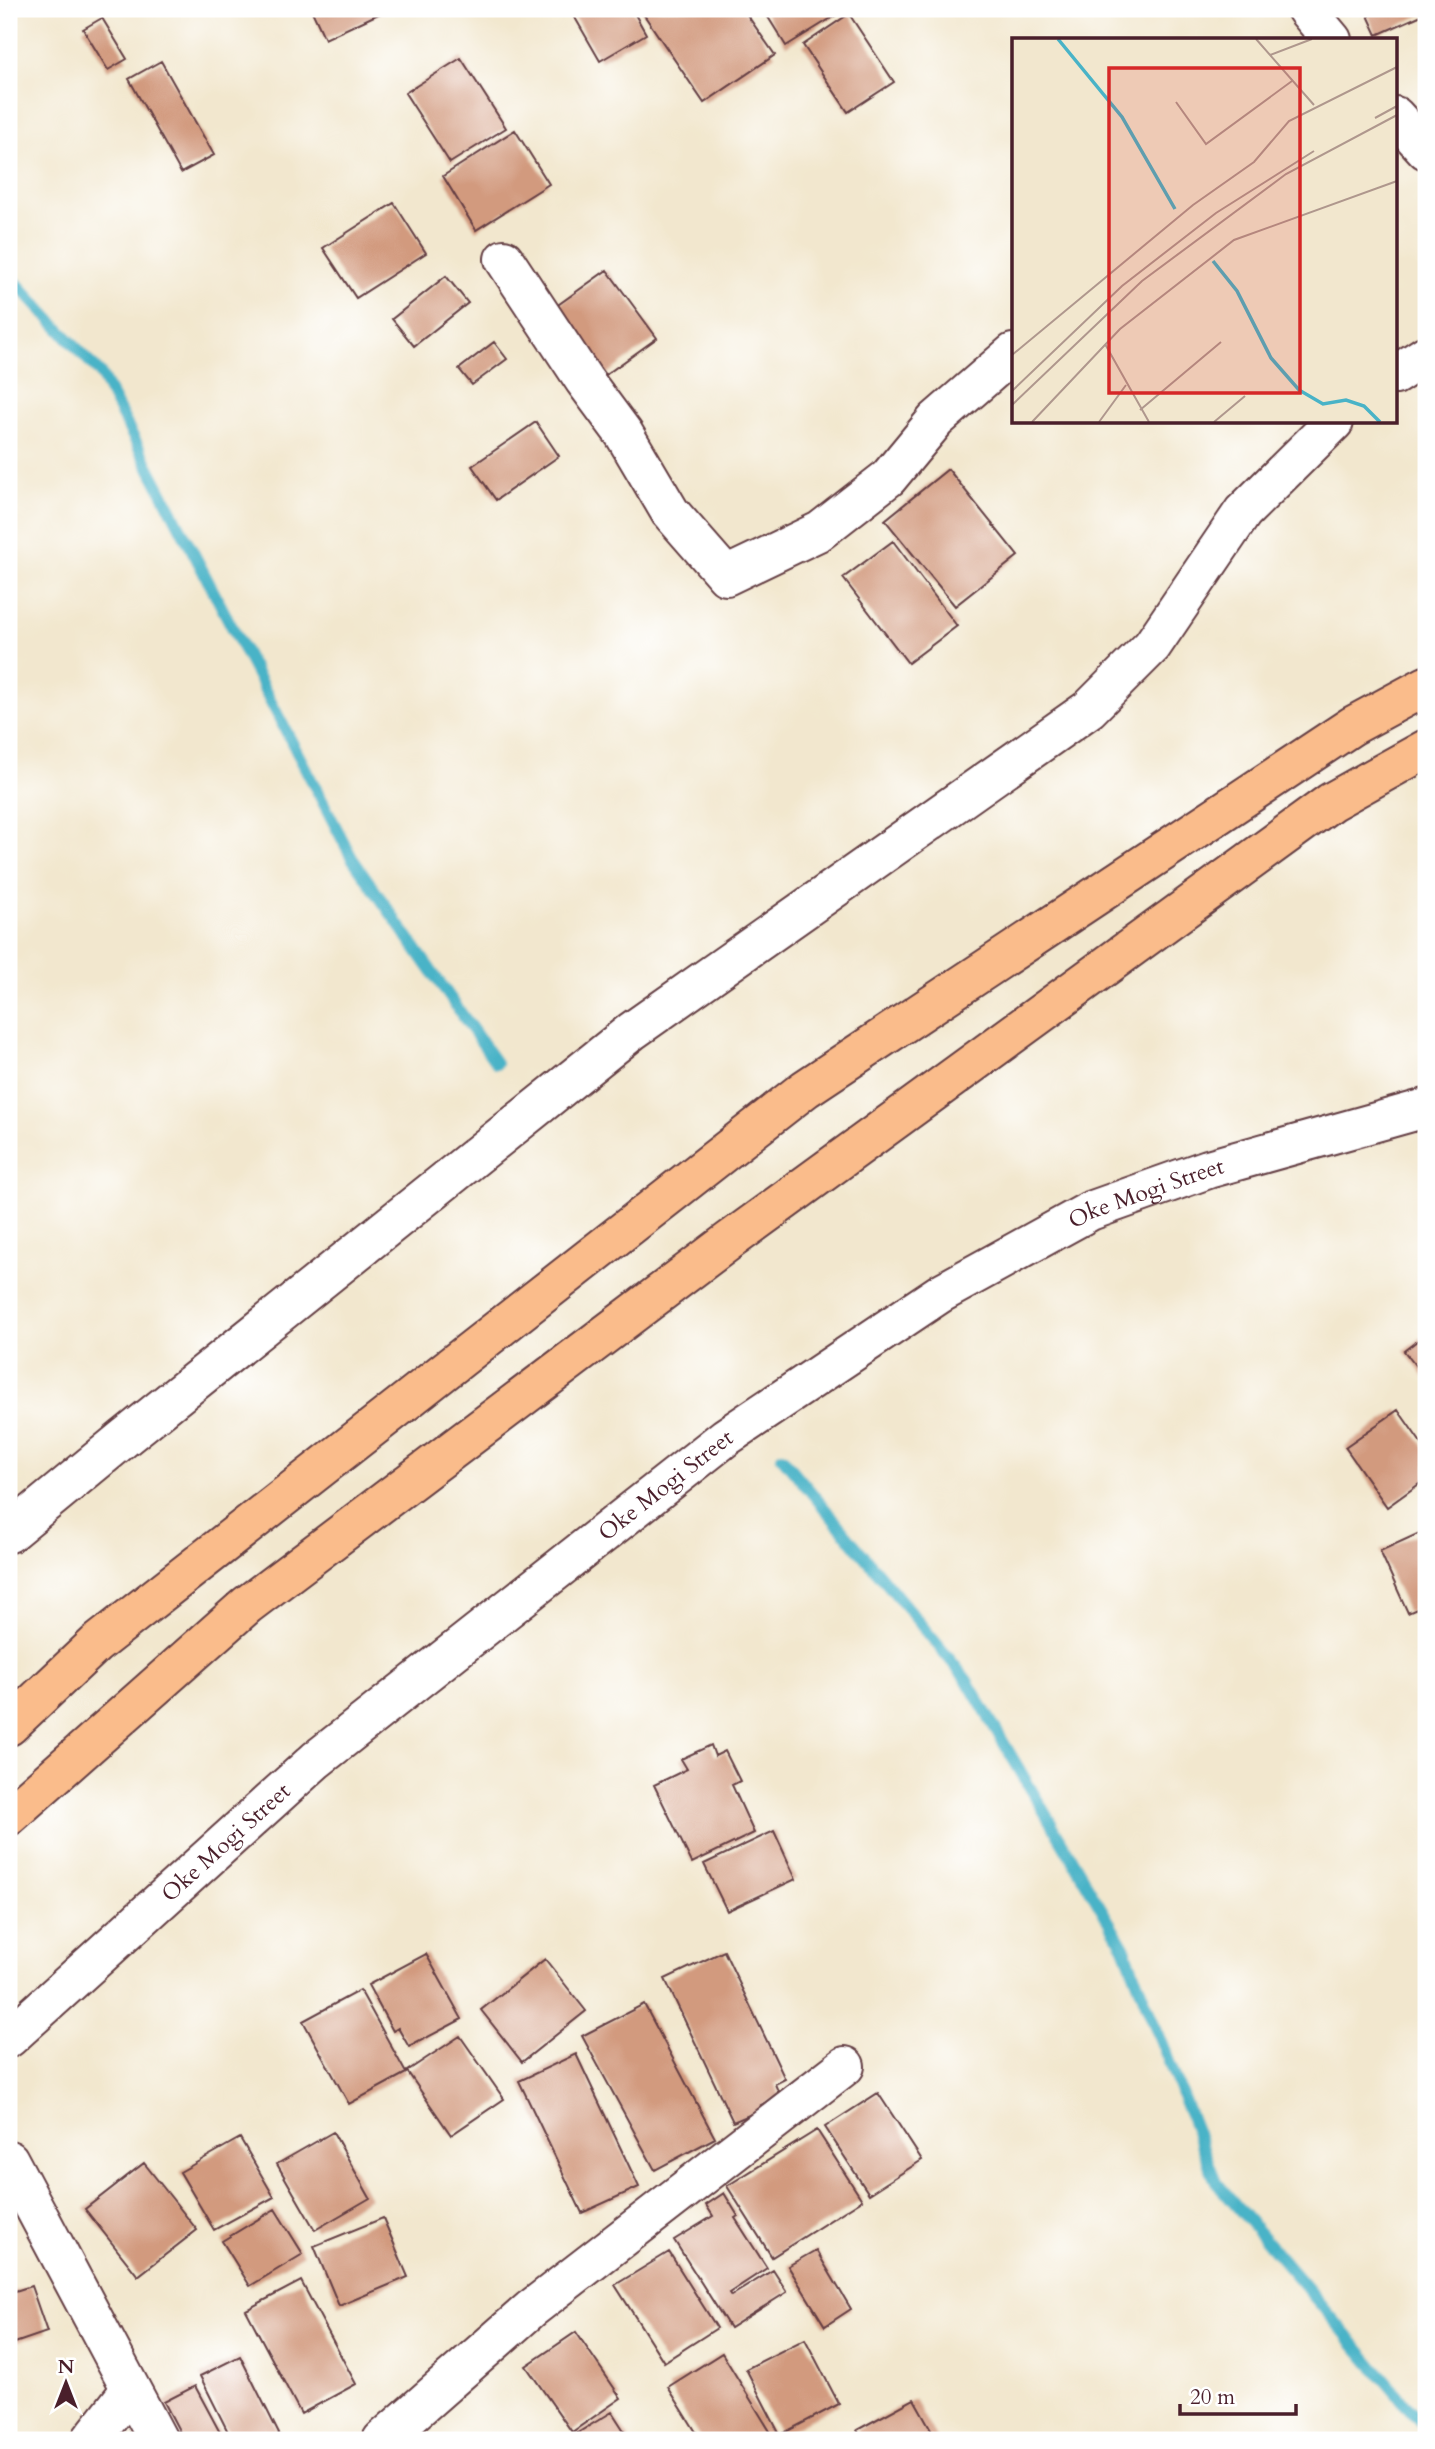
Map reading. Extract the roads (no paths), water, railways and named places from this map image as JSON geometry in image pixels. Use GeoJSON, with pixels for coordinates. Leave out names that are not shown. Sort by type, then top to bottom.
{"type":"FeatureCollection","features":[{"type":"Feature","properties":{"kind":"highway"},"geometry":{"type":"LineString","coordinates":[[9,1726],[96,1644],[805,1090],[1352,726],[1426,686]]}},
{"type":"Feature","properties":{"kind":"highway"},"geometry":{"type":"LineString","coordinates":[[9,1816],[247,1605],[718,1250],[1331,802],[1426,749]]}},
{"type":"Feature","properties":{"kind":"street"},"geometry":{"type":"LineString","coordinates":[[1306,9],[1330,38]]}},
{"type":"Feature","properties":{"kind":"street"},"geometry":{"type":"LineString","coordinates":[[1396,117],[1426,150]]}},
{"type":"Feature","properties":{"kind":"street"},"geometry":{"type":"LineString","coordinates":[[504,259],[584,380],[624,434],[670,512],[726,576],[830,524],[888,478],[936,420],[1012,353]]}},
{"type":"Feature","properties":{"kind":"street"},"geometry":{"type":"LineString","coordinates":[[1396,374],[1426,355]]}},
{"type":"Feature","properties":{"kind":"street"},"geometry":{"type":"LineString","coordinates":[[9,1533],[133,1430],[632,1031],[1089,709],[1152,646],[1243,512],[1332,424]]}},
{"type":"Feature","properties":{"kind":"street","name":"Oke Mogi Street"},"geometry":{"type":"LineString","coordinates":[[9,2038],[316,1760],[726,1437],[941,1293],[1090,1210],[1209,1169],[1426,1108]]}},
{"type":"Feature","properties":{"kind":"street"},"geometry":{"type":"LineString","coordinates":[[382,2440],[531,2309],[845,2066]]}},
{"type":"Feature","properties":{"kind":"street"},"geometry":{"type":"LineString","coordinates":[[9,2160],[158,2440]]}},
{"type":"Feature","properties":{"kind":"street"},"geometry":{"type":"LineString","coordinates":[[91,2440],[130,2390]]}},
{"type":"Feature","properties":{"kind":"waterway"},"geometry":{"type":"LineString","coordinates":[[9,275],[100,373],[352,858],[496,1063]]}},
{"type":"Feature","properties":{"kind":"waterway"},"geometry":{"type":"LineString","coordinates":[[782,1457],[966,1679],[1124,1947],[1216,2182],[1426,2428]]}}]}
